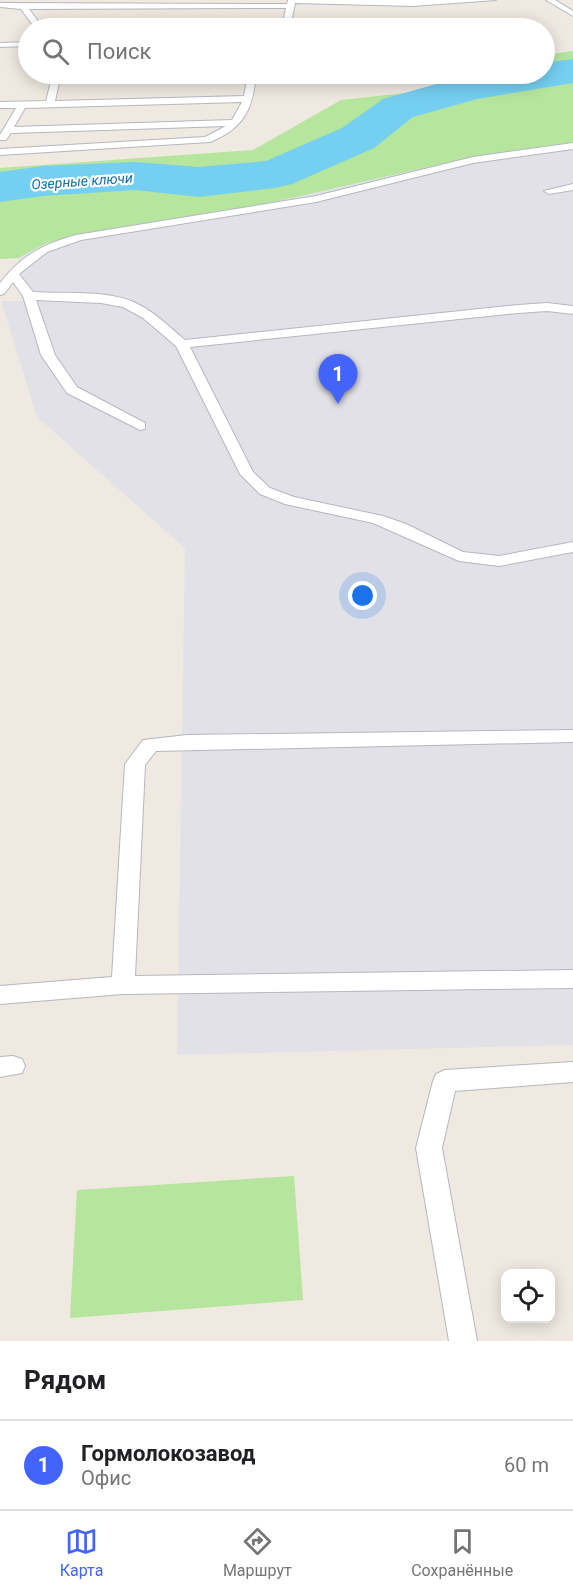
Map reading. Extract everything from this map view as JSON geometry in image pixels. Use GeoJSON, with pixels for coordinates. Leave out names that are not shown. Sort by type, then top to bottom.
{"type":"FeatureCollection","features":[{"type":"Feature","properties":{"kind":"lane"},"geometry":{"type":"LineString","coordinates":[[0,4],[23,7],[292,3],[413,4],[492,0]]}},
{"type":"Feature","properties":{"kind":"lane"},"geometry":{"type":"LineString","coordinates":[[550,0],[573,14]]}},
{"type":"Feature","properties":{"kind":"lane"},"geometry":{"type":"LineString","coordinates":[[288,18],[292,3]]}},
{"type":"Feature","properties":{"kind":"lane"},"geometry":{"type":"LineString","coordinates":[[23,7],[31,18]]}},
{"type":"Feature","properties":{"kind":"lane"},"geometry":{"type":"LineString","coordinates":[[0,45],[18,44]]}},
{"type":"Feature","properties":{"kind":"lane"},"geometry":{"type":"LineString","coordinates":[[50,104],[55,84]]}},
{"type":"Feature","properties":{"kind":"lane"},"geometry":{"type":"LineString","coordinates":[[0,152],[207,140],[222,135],[236,123],[249,99],[251,84]]}},
{"type":"Feature","properties":{"kind":"lane"},"geometry":{"type":"LineString","coordinates":[[0,105],[249,99]]}},
{"type":"Feature","properties":{"kind":"lane"},"geometry":{"type":"LineString","coordinates":[[0,144],[22,105]]}},
{"type":"Feature","properties":{"kind":"lane"},"geometry":{"type":"LineString","coordinates":[[8,130],[236,123]]}},
{"type":"Feature","properties":{"kind":"lane"},"geometry":{"type":"LineString","coordinates":[[0,291],[28,256],[53,244],[80,237],[316,199],[473,160],[573,146]]}},
{"type":"Feature","properties":{"kind":"lane"},"geometry":{"type":"LineString","coordinates":[[549,191],[573,187]]}},
{"type":"Feature","properties":{"kind":"lane"},"geometry":{"type":"LineString","coordinates":[[13,274],[29,296],[48,355],[72,390],[140,426]]}},
{"type":"Feature","properties":{"kind":"lane"},"geometry":{"type":"LineString","coordinates":[[29,296],[101,299],[127,304],[147,315],[182,344],[247,474],[265,491],[290,501],[377,519],[400,527],[459,556],[499,561],[573,547]]}},
{"type":"Feature","properties":{"kind":"lane"},"geometry":{"type":"LineString","coordinates":[[182,344],[518,309],[547,307],[573,310]]}},
{"type":"Feature","properties":{"kind":"lane"},"geometry":{"type":"LineString","coordinates":[[123,985],[135,764],[150,745],[187,742],[573,736]]}},
{"type":"Feature","properties":{"kind":"lane"},"geometry":{"type":"LineString","coordinates":[[0,995],[123,985],[573,980]]}},
{"type":"Feature","properties":{"kind":"lane"},"geometry":{"type":"LineString","coordinates":[[463,1341],[429,1148],[445,1082],[573,1072]]}},
{"type":"Feature","properties":{"kind":"shaded area"},"geometry":{"type":"Polygon","coordinates":[[[573,142],[573,1045],[177,1055],[185,548],[37,417],[1,301],[28,301],[18,258],[47,243],[92,232],[247,208],[468,158],[573,142]]]}},
{"type":"Feature","properties":{"kind":"green space"},"geometry":{"type":"Polygon","coordinates":[[[573,51],[573,142],[468,158],[247,208],[92,232],[47,243],[18,258],[0,259],[0,168],[253,150],[341,100],[441,89],[458,84],[555,84],[555,54],[573,51]]]}},
{"type":"Feature","properties":{"kind":"green space"},"geometry":{"type":"Polygon","coordinates":[[[294,1176],[303,1300],[70,1318],[77,1190],[294,1176]]]}},
{"type":"Feature","properties":{"kind":"waterway","name":"Озерные ключи"},"geometry":{"type":"LineString","coordinates":[[555,74],[573,71]]}},
{"type":"Feature","properties":{"kind":"waterway","name":"Озерные ключи"},"geometry":{"type":"LineString","coordinates":[[0,187],[43,181],[135,176],[199,182],[275,174],[358,138],[398,108],[472,87],[491,84]]}},
{"type":"Feature","properties":{"kind":"place","name":"Гормолокозавод"},"geometry":{"type":"Point","coordinates":[338,404]}}]}
